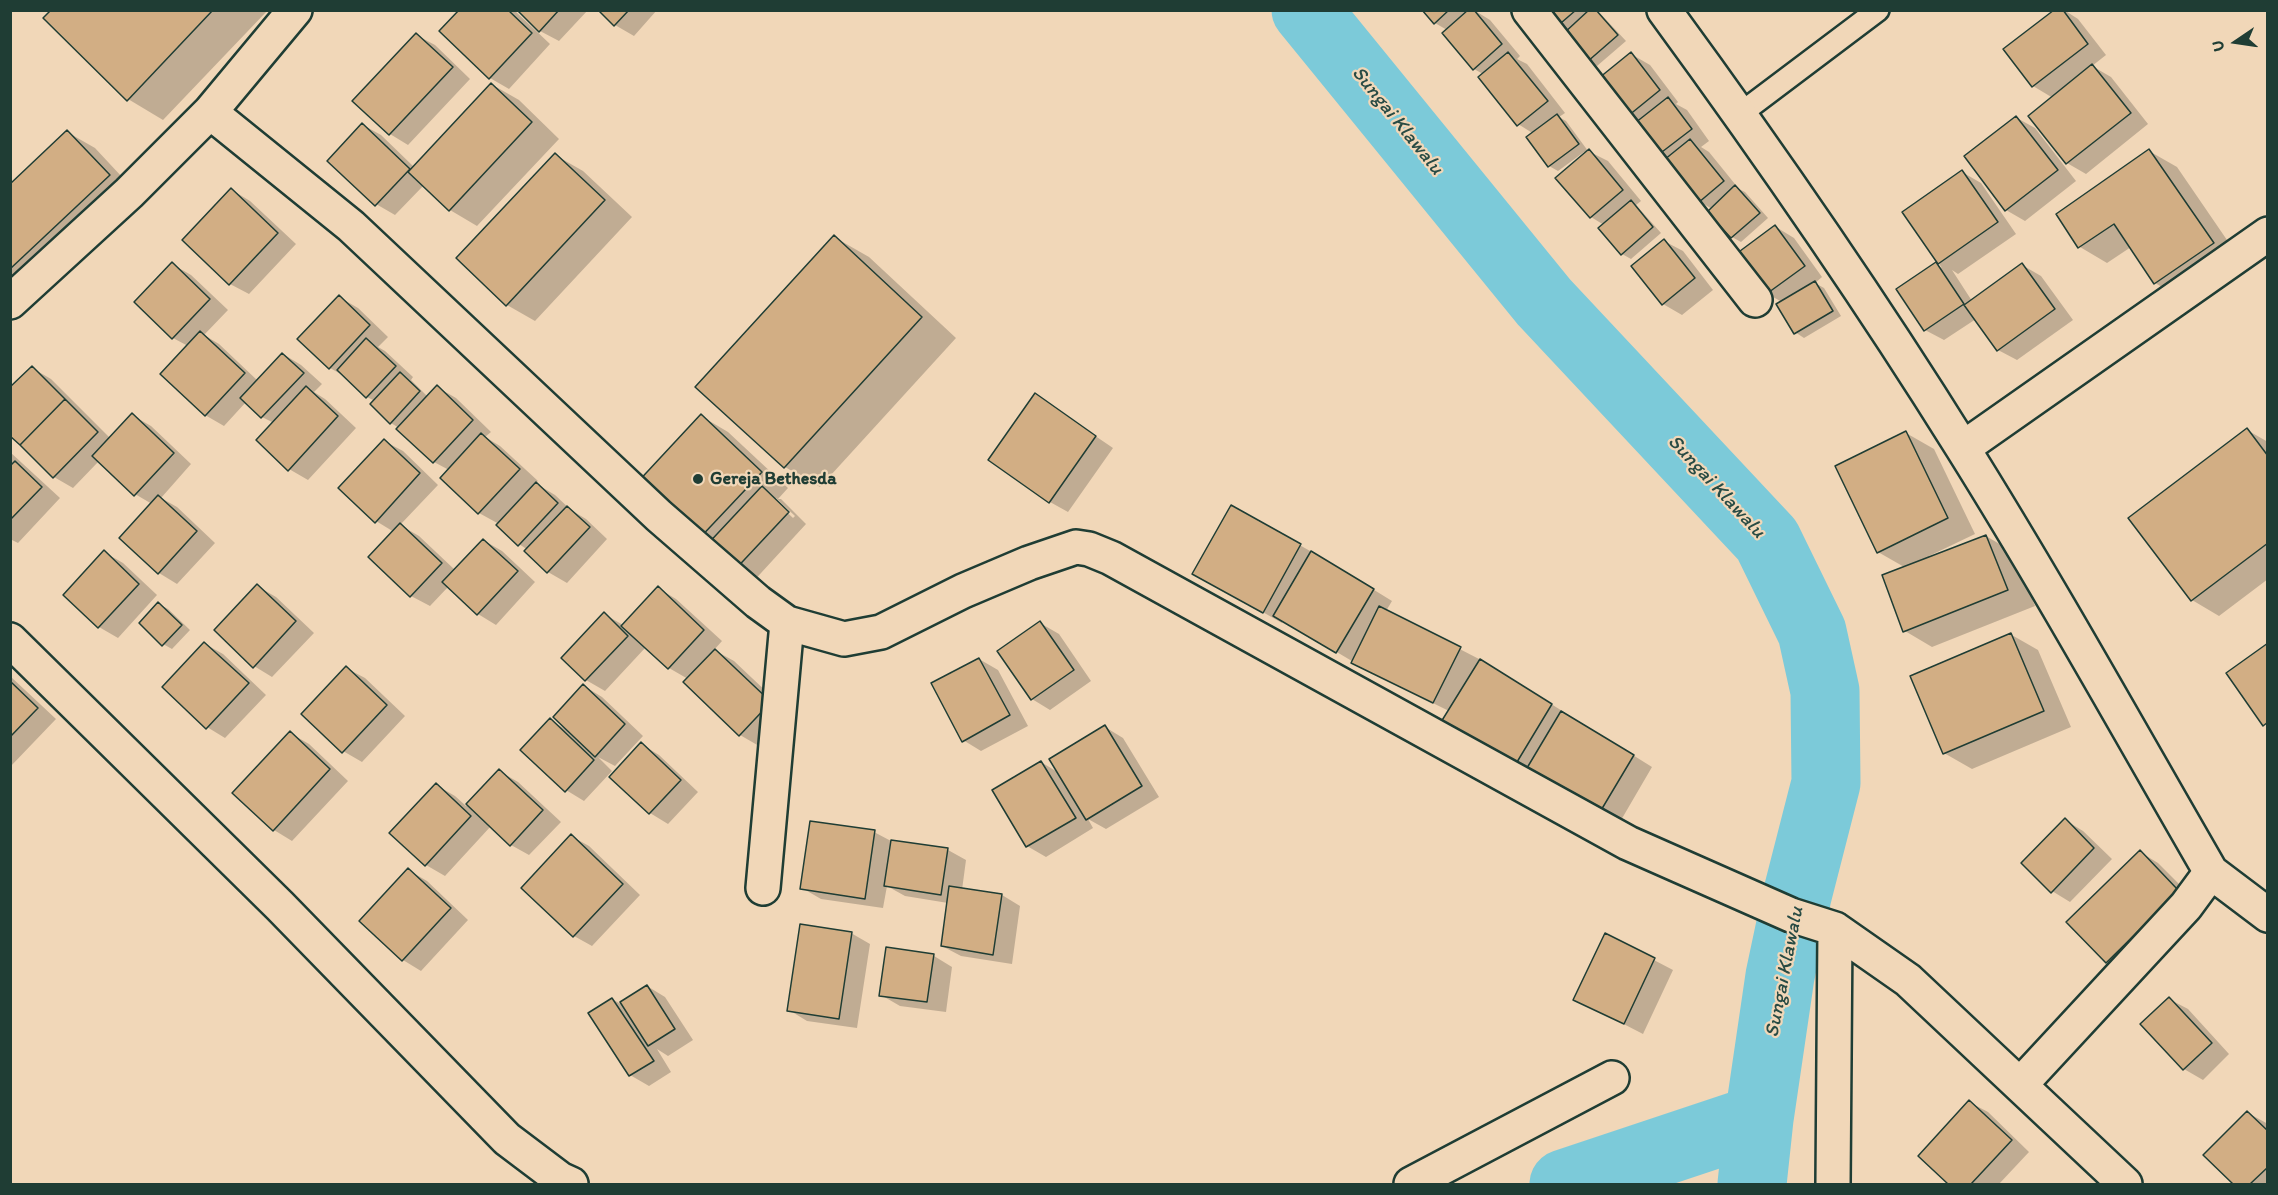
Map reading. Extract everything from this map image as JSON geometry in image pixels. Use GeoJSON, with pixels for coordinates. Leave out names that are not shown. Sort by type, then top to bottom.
{"type":"FeatureCollection","features":[{"type":"Feature","properties":{"kind":"street"},"geometry":{"type":"LineString","coordinates":[[10,303],[129,193],[210,112],[295,10]]}},
{"type":"Feature","properties":{"kind":"street"},"geometry":{"type":"LineString","coordinates":[[1529,10],[1755,300]]}},
{"type":"Feature","properties":{"kind":"street"},"geometry":{"type":"LineString","coordinates":[[1664,10],[1740,114],[1963,448],[2211,872],[2268,915]]}},
{"type":"Feature","properties":{"kind":"street"},"geometry":{"type":"LineString","coordinates":[[210,112],[351,226],[659,516],[758,602],[787,623],[844,639],[881,632],[963,591],[1029,563],[1076,547],[1089,549],[1112,558],[1628,843],[1814,922],[1908,980],[2125,1185]]}},
{"type":"Feature","properties":{"kind":"street"},"geometry":{"type":"LineString","coordinates":[[1963,448],[2267,235]]}},
{"type":"Feature","properties":{"kind":"street"},"geometry":{"type":"LineString","coordinates":[[763,888],[787,623]]}},
{"type":"Feature","properties":{"kind":"street"},"geometry":{"type":"LineString","coordinates":[[10,640],[280,906],[507,1139],[571,1185]]}},
{"type":"Feature","properties":{"kind":"street"},"geometry":{"type":"LineString","coordinates":[[2020,1085],[2186,906],[2211,872]]}},
{"type":"Feature","properties":{"kind":"street"},"geometry":{"type":"LineString","coordinates":[[1814,922],[1833,1185]]}},
{"type":"Feature","properties":{"kind":"street"},"geometry":{"type":"LineString","coordinates":[[1410,1185],[1612,1078]]}},
{"type":"Feature","properties":{"kind":"lane"},"geometry":{"type":"LineString","coordinates":[[1740,114],[1878,10]]}},
{"type":"Feature","properties":{"kind":"building"},"geometry":{"type":"Polygon","coordinates":[[[51,10],[213,10],[127,101],[43,18],[51,10]]]}},
{"type":"Feature","properties":{"kind":"building"},"geometry":{"type":"Polygon","coordinates":[[[459,10],[508,10],[532,33],[489,79],[439,31],[459,10]]]}},
{"type":"Feature","properties":{"kind":"building"},"geometry":{"type":"Polygon","coordinates":[[[517,10],[559,10],[539,32],[517,10]]]}},
{"type":"Feature","properties":{"kind":"building"},"geometry":{"type":"Polygon","coordinates":[[[598,10],[629,10],[614,26],[598,10]]]}},
{"type":"Feature","properties":{"kind":"building"},"geometry":{"type":"Polygon","coordinates":[[[1422,10],[1449,10],[1434,24],[1422,10]]]}},
{"type":"Feature","properties":{"kind":"building"},"geometry":{"type":"Polygon","coordinates":[[[1468,10],[1474,10],[1502,44],[1473,70],[1442,33],[1468,10]]]}},
{"type":"Feature","properties":{"kind":"building"},"geometry":{"type":"Polygon","coordinates":[[[1538,10],[1576,10],[1554,29],[1538,10]]]}},
{"type":"Feature","properties":{"kind":"building"},"geometry":{"type":"Polygon","coordinates":[[[1589,10],[1596,10],[1618,35],[1587,62],[1563,34],[1589,10]]]}},
{"type":"Feature","properties":{"kind":"building"},"geometry":{"type":"Polygon","coordinates":[[[2054,10],[2063,10],[2088,44],[2032,87],[2003,49],[2054,10]]]}},
{"type":"Feature","properties":{"kind":"building"},"geometry":{"type":"Polygon","coordinates":[[[416,33],[453,67],[389,135],[352,101],[416,33]]]}},
{"type":"Feature","properties":{"kind":"building"},"geometry":{"type":"Polygon","coordinates":[[[1508,52],[1548,101],[1517,126],[1478,77],[1508,52]]]}},
{"type":"Feature","properties":{"kind":"building"},"geometry":{"type":"Polygon","coordinates":[[[1631,52],[1660,90],[1628,116],[1599,78],[1631,52]]]}},
{"type":"Feature","properties":{"kind":"building"},"geometry":{"type":"Polygon","coordinates":[[[2092,64],[2131,113],[2066,164],[2028,116],[2092,64]]]}},
{"type":"Feature","properties":{"kind":"building"},"geometry":{"type":"Polygon","coordinates":[[[491,83],[532,122],[449,211],[408,172],[491,83]]]}},
{"type":"Feature","properties":{"kind":"building"},"geometry":{"type":"Polygon","coordinates":[[[1668,97],[1692,129],[1658,155],[1635,123],[1668,97]]]}},
{"type":"Feature","properties":{"kind":"building"},"geometry":{"type":"Polygon","coordinates":[[[1557,114],[1579,144],[1548,167],[1526,137],[1557,114]]]}},
{"type":"Feature","properties":{"kind":"building"},"geometry":{"type":"Polygon","coordinates":[[[2016,116],[2058,170],[2005,211],[1964,156],[2016,116]]]}},
{"type":"Feature","properties":{"kind":"building"},"geometry":{"type":"Polygon","coordinates":[[[362,123],[410,169],[375,206],[327,161],[362,123]]]}},
{"type":"Feature","properties":{"kind":"building"},"geometry":{"type":"Polygon","coordinates":[[[67,130],[110,175],[10,269],[10,184],[67,130]]]}},
{"type":"Feature","properties":{"kind":"building"},"geometry":{"type":"Polygon","coordinates":[[[1690,139],[1724,181],[1698,203],[1664,160],[1690,139]]]}},
{"type":"Feature","properties":{"kind":"building"},"geometry":{"type":"Polygon","coordinates":[[[1589,149],[1623,190],[1590,218],[1555,178],[1589,149]]]}},
{"type":"Feature","properties":{"kind":"building"},"geometry":{"type":"Polygon","coordinates":[[[2149,149],[2214,243],[2154,284],[2114,224],[2078,248],[2056,214],[2149,149]]]}},
{"type":"Feature","properties":{"kind":"building"},"geometry":{"type":"Polygon","coordinates":[[[555,153],[605,200],[506,306],[456,258],[555,153]]]}},
{"type":"Feature","properties":{"kind":"building"},"geometry":{"type":"Polygon","coordinates":[[[1962,170],[1998,222],[1938,264],[1902,212],[1962,170]]]}},
{"type":"Feature","properties":{"kind":"building"},"geometry":{"type":"Polygon","coordinates":[[[1735,185],[1760,213],[1731,238],[1707,212],[1735,185]]]}},
{"type":"Feature","properties":{"kind":"building"},"geometry":{"type":"Polygon","coordinates":[[[231,188],[278,233],[229,285],[182,240],[231,188]]]}},
{"type":"Feature","properties":{"kind":"building"},"geometry":{"type":"Polygon","coordinates":[[[1631,200],[1653,227],[1621,255],[1598,228],[1631,200]]]}},
{"type":"Feature","properties":{"kind":"building"},"geometry":{"type":"Polygon","coordinates":[[[1775,225],[1805,266],[1765,295],[1736,254],[1775,225]]]}},
{"type":"Feature","properties":{"kind":"building"},"geometry":{"type":"Polygon","coordinates":[[[834,235],[922,317],[784,468],[695,387],[834,235]]]}},
{"type":"Feature","properties":{"kind":"building"},"geometry":{"type":"Polygon","coordinates":[[[1664,239],[1695,278],[1662,305],[1631,266],[1664,239]]]}},
{"type":"Feature","properties":{"kind":"building"},"geometry":{"type":"Polygon","coordinates":[[[172,262],[210,299],[172,339],[134,302],[172,262]]]}},
{"type":"Feature","properties":{"kind":"building"},"geometry":{"type":"Polygon","coordinates":[[[1936,262],[1964,304],[1924,331],[1896,289],[1936,262]]]}},
{"type":"Feature","properties":{"kind":"building"},"geometry":{"type":"Polygon","coordinates":[[[2022,263],[2055,309],[1997,351],[1964,305],[2022,263]]]}},
{"type":"Feature","properties":{"kind":"building"},"geometry":{"type":"Polygon","coordinates":[[[1815,281],[1833,311],[1794,334],[1776,304],[1815,281]]]}},
{"type":"Feature","properties":{"kind":"building"},"geometry":{"type":"Polygon","coordinates":[[[339,295],[370,325],[329,369],[297,339],[339,295]]]}},
{"type":"Feature","properties":{"kind":"building"},"geometry":{"type":"Polygon","coordinates":[[[200,331],[245,373],[205,416],[160,374],[200,331]]]}},
{"type":"Feature","properties":{"kind":"building"},"geometry":{"type":"Polygon","coordinates":[[[366,338],[396,366],[366,398],[337,370],[366,338]]]}},
{"type":"Feature","properties":{"kind":"building"},"geometry":{"type":"Polygon","coordinates":[[[282,353],[304,373],[261,418],[240,398],[282,353]]]}},
{"type":"Feature","properties":{"kind":"building"},"geometry":{"type":"Polygon","coordinates":[[[32,366],[65,399],[20,445],[10,436],[10,387],[32,366]]]}},
{"type":"Feature","properties":{"kind":"building"},"geometry":{"type":"Polygon","coordinates":[[[400,372],[420,391],[390,424],[370,404],[400,372]]]}},
{"type":"Feature","properties":{"kind":"building"},"geometry":{"type":"Polygon","coordinates":[[[437,385],[473,420],[433,463],[396,429],[437,385]]]}},
{"type":"Feature","properties":{"kind":"building"},"geometry":{"type":"Polygon","coordinates":[[[306,386],[338,416],[288,471],[256,440],[306,386]]]}},
{"type":"Feature","properties":{"kind":"building"},"geometry":{"type":"Polygon","coordinates":[[[1035,393],[1096,436],[1049,503],[988,460],[1035,393]]]}},
{"type":"Feature","properties":{"kind":"building"},"geometry":{"type":"Polygon","coordinates":[[[65,399],[98,432],[53,478],[20,445],[65,399]]]}},
{"type":"Feature","properties":{"kind":"building"},"geometry":{"type":"Polygon","coordinates":[[[132,413],[174,453],[134,496],[92,456],[132,413]]]}},
{"type":"Feature","properties":{"kind":"building","name":"Gereja Bethesda"},"geometry":{"type":"Polygon","coordinates":[[[701,414],[762,472],[695,543],[634,486],[701,414]]]}},
{"type":"Feature","properties":{"kind":"building"},"geometry":{"type":"Polygon","coordinates":[[[2247,428],[2268,456],[2268,543],[2191,601],[2128,518],[2247,428]]]}},
{"type":"Feature","properties":{"kind":"building"},"geometry":{"type":"Polygon","coordinates":[[[1906,431],[1948,518],[1877,553],[1835,466],[1906,431]]]}},
{"type":"Feature","properties":{"kind":"building"},"geometry":{"type":"Polygon","coordinates":[[[481,433],[520,469],[478,514],[440,478],[481,433]]]}},
{"type":"Feature","properties":{"kind":"building"},"geometry":{"type":"Polygon","coordinates":[[[384,439],[420,473],[375,523],[338,488],[384,439]]]}},
{"type":"Feature","properties":{"kind":"building"},"geometry":{"type":"Polygon","coordinates":[[[15,461],[42,487],[10,520],[10,466],[15,461]]]}},
{"type":"Feature","properties":{"kind":"building"},"geometry":{"type":"Polygon","coordinates":[[[536,482],[558,503],[518,546],[496,525],[536,482]]]}},
{"type":"Feature","properties":{"kind":"building"},"geometry":{"type":"Polygon","coordinates":[[[762,486],[789,512],[730,575],[703,549],[762,486]]]}},
{"type":"Feature","properties":{"kind":"building"},"geometry":{"type":"Polygon","coordinates":[[[158,495],[197,531],[158,574],[119,538],[158,495]]]}},
{"type":"Feature","properties":{"kind":"building"},"geometry":{"type":"Polygon","coordinates":[[[1231,505],[1301,544],[1263,613],[1192,574],[1231,505]]]}},
{"type":"Feature","properties":{"kind":"building"},"geometry":{"type":"Polygon","coordinates":[[[567,506],[590,527],[547,573],[524,551],[567,506]]]}},
{"type":"Feature","properties":{"kind":"building"},"geometry":{"type":"Polygon","coordinates":[[[400,523],[442,563],[410,597],[368,557],[400,523]]]}},
{"type":"Feature","properties":{"kind":"building"},"geometry":{"type":"Polygon","coordinates":[[[1986,535],[2008,590],[1903,632],[1882,575],[1986,535]]]}},
{"type":"Feature","properties":{"kind":"building"},"geometry":{"type":"Polygon","coordinates":[[[483,539],[518,571],[477,615],[442,582],[483,539]]]}},
{"type":"Feature","properties":{"kind":"building"},"geometry":{"type":"Polygon","coordinates":[[[104,550],[139,584],[98,628],[63,595],[104,550]]]}},
{"type":"Feature","properties":{"kind":"building"},"geometry":{"type":"Polygon","coordinates":[[[1311,551],[1374,589],[1336,653],[1273,616],[1311,551]]]}},
{"type":"Feature","properties":{"kind":"building"},"geometry":{"type":"Polygon","coordinates":[[[257,584],[296,621],[253,668],[214,630],[257,584]]]}},
{"type":"Feature","properties":{"kind":"building"},"geometry":{"type":"Polygon","coordinates":[[[658,586],[704,630],[668,669],[621,626],[658,586]]]}},
{"type":"Feature","properties":{"kind":"building"},"geometry":{"type":"Polygon","coordinates":[[[158,602],[182,625],[162,646],[139,623],[158,602]]]}},
{"type":"Feature","properties":{"kind":"building"},"geometry":{"type":"Polygon","coordinates":[[[1379,606],[1461,647],[1433,703],[1351,663],[1379,606]]]}},
{"type":"Feature","properties":{"kind":"building"},"geometry":{"type":"Polygon","coordinates":[[[604,612],[628,636],[585,681],[561,658],[604,612]]]}},
{"type":"Feature","properties":{"kind":"building"},"geometry":{"type":"Polygon","coordinates":[[[1040,621],[1074,670],[1031,700],[997,651],[1040,621]]]}},
{"type":"Feature","properties":{"kind":"building"},"geometry":{"type":"Polygon","coordinates":[[[2011,633],[2044,711],[1943,754],[1910,676],[2011,633]]]}},
{"type":"Feature","properties":{"kind":"building"},"geometry":{"type":"Polygon","coordinates":[[[204,642],[249,683],[206,729],[162,687],[204,642]]]}},
{"type":"Feature","properties":{"kind":"building"},"geometry":{"type":"Polygon","coordinates":[[[2268,643],[2268,722],[2263,726],[2226,673],[2268,643]]]}},
{"type":"Feature","properties":{"kind":"building"},"geometry":{"type":"Polygon","coordinates":[[[715,649],[771,702],[739,736],[683,682],[715,649]]]}},
{"type":"Feature","properties":{"kind":"building"},"geometry":{"type":"Polygon","coordinates":[[[979,658],[1010,715],[962,742],[931,683],[979,658]]]}},
{"type":"Feature","properties":{"kind":"building"},"geometry":{"type":"Polygon","coordinates":[[[1480,659],[1552,704],[1514,767],[1441,722],[1480,659]]]}},
{"type":"Feature","properties":{"kind":"building"},"geometry":{"type":"Polygon","coordinates":[[[346,666],[387,705],[342,753],[301,714],[346,666]]]}},
{"type":"Feature","properties":{"kind":"building"},"geometry":{"type":"Polygon","coordinates":[[[10,681],[38,708],[10,737],[10,681]]]}},
{"type":"Feature","properties":{"kind":"building"},"geometry":{"type":"Polygon","coordinates":[[[583,684],[625,724],[595,757],[553,717],[583,684]]]}},
{"type":"Feature","properties":{"kind":"building"},"geometry":{"type":"Polygon","coordinates":[[[1561,711],[1634,755],[1597,817],[1524,773],[1561,711]]]}},
{"type":"Feature","properties":{"kind":"building"},"geometry":{"type":"Polygon","coordinates":[[[550,718],[594,760],[565,792],[520,750],[550,718]]]}},
{"type":"Feature","properties":{"kind":"building"},"geometry":{"type":"Polygon","coordinates":[[[1105,725],[1142,786],[1086,820],[1049,759],[1105,725]]]}},
{"type":"Feature","properties":{"kind":"building"},"geometry":{"type":"Polygon","coordinates":[[[290,731],[330,769],[273,831],[232,793],[290,731]]]}},
{"type":"Feature","properties":{"kind":"building"},"geometry":{"type":"Polygon","coordinates":[[[641,742],[681,780],[649,814],[609,777],[641,742]]]}},
{"type":"Feature","properties":{"kind":"building"},"geometry":{"type":"Polygon","coordinates":[[[1041,761],[1076,818],[1026,847],[992,790],[1041,761]]]}},
{"type":"Feature","properties":{"kind":"building"},"geometry":{"type":"Polygon","coordinates":[[[499,769],[543,810],[510,846],[466,804],[499,769]]]}},
{"type":"Feature","properties":{"kind":"building"},"geometry":{"type":"Polygon","coordinates":[[[436,783],[471,816],[425,866],[389,833],[436,783]]]}},
{"type":"Feature","properties":{"kind":"building"},"geometry":{"type":"Polygon","coordinates":[[[2065,818],[2094,848],[2051,893],[2021,863],[2065,818]]]}},
{"type":"Feature","properties":{"kind":"building"},"geometry":{"type":"Polygon","coordinates":[[[810,821],[875,830],[865,899],[800,889],[810,821]]]}},
{"type":"Feature","properties":{"kind":"building"},"geometry":{"type":"Polygon","coordinates":[[[571,834],[623,884],[573,937],[521,888],[571,834]]]}},
{"type":"Feature","properties":{"kind":"building"},"geometry":{"type":"Polygon","coordinates":[[[891,840],[948,848],[941,895],[884,886],[891,840]]]}},
{"type":"Feature","properties":{"kind":"building"},"geometry":{"type":"Polygon","coordinates":[[[2140,850],[2179,891],[2106,963],[2066,922],[2140,850]]]}},
{"type":"Feature","properties":{"kind":"building"},"geometry":{"type":"Polygon","coordinates":[[[408,868],[451,908],[402,961],[359,921],[408,868]]]}},
{"type":"Feature","properties":{"kind":"building"},"geometry":{"type":"Polygon","coordinates":[[[949,886],[1002,894],[993,955],[941,946],[949,886]]]}},
{"type":"Feature","properties":{"kind":"building"},"geometry":{"type":"Polygon","coordinates":[[[800,924],[852,932],[839,1019],[787,1011],[800,924]]]}},
{"type":"Feature","properties":{"kind":"building"},"geometry":{"type":"Polygon","coordinates":[[[1605,933],[1655,958],[1624,1024],[1573,1000],[1605,933]]]}},
{"type":"Feature","properties":{"kind":"building"},"geometry":{"type":"Polygon","coordinates":[[[886,947],[934,954],[927,1002],[879,996],[886,947]]]}},
{"type":"Feature","properties":{"kind":"building"},"geometry":{"type":"Polygon","coordinates":[[[647,985],[675,1029],[648,1046],[620,1002],[647,985]]]}},
{"type":"Feature","properties":{"kind":"building"},"geometry":{"type":"Polygon","coordinates":[[[2169,997],[2212,1043],[2183,1070],[2140,1024],[2169,997]]]}},
{"type":"Feature","properties":{"kind":"building"},"geometry":{"type":"Polygon","coordinates":[[[612,998],[654,1061],[629,1076],[588,1013],[612,998]]]}},
{"type":"Feature","properties":{"kind":"building"},"geometry":{"type":"Polygon","coordinates":[[[1969,1100],[2012,1140],[1971,1184],[1948,1184],[1918,1156],[1969,1100]]]}},
{"type":"Feature","properties":{"kind":"building"},"geometry":{"type":"Polygon","coordinates":[[[2247,1111],[2268,1131],[2268,1167],[2250,1184],[2233,1184],[2203,1155],[2247,1111]]]}},
{"type":"Feature","properties":{"kind":"waterway","name":"Sungai Klawalu"},"geometry":{"type":"LineString","coordinates":[[1306,10],[1544,302],[1767,540],[1812,632],[1825,691],[1826,783],[1797,896],[1780,976],[1752,1184]]}},
{"type":"Feature","properties":{"kind":"waterway"},"geometry":{"type":"LineString","coordinates":[[1564,1184],[1759,1119]]}},
{"type":"Feature","properties":{"kind":"place","name":"Gereja Bethesda"},"geometry":{"type":"Point","coordinates":[698,479]}}]}
